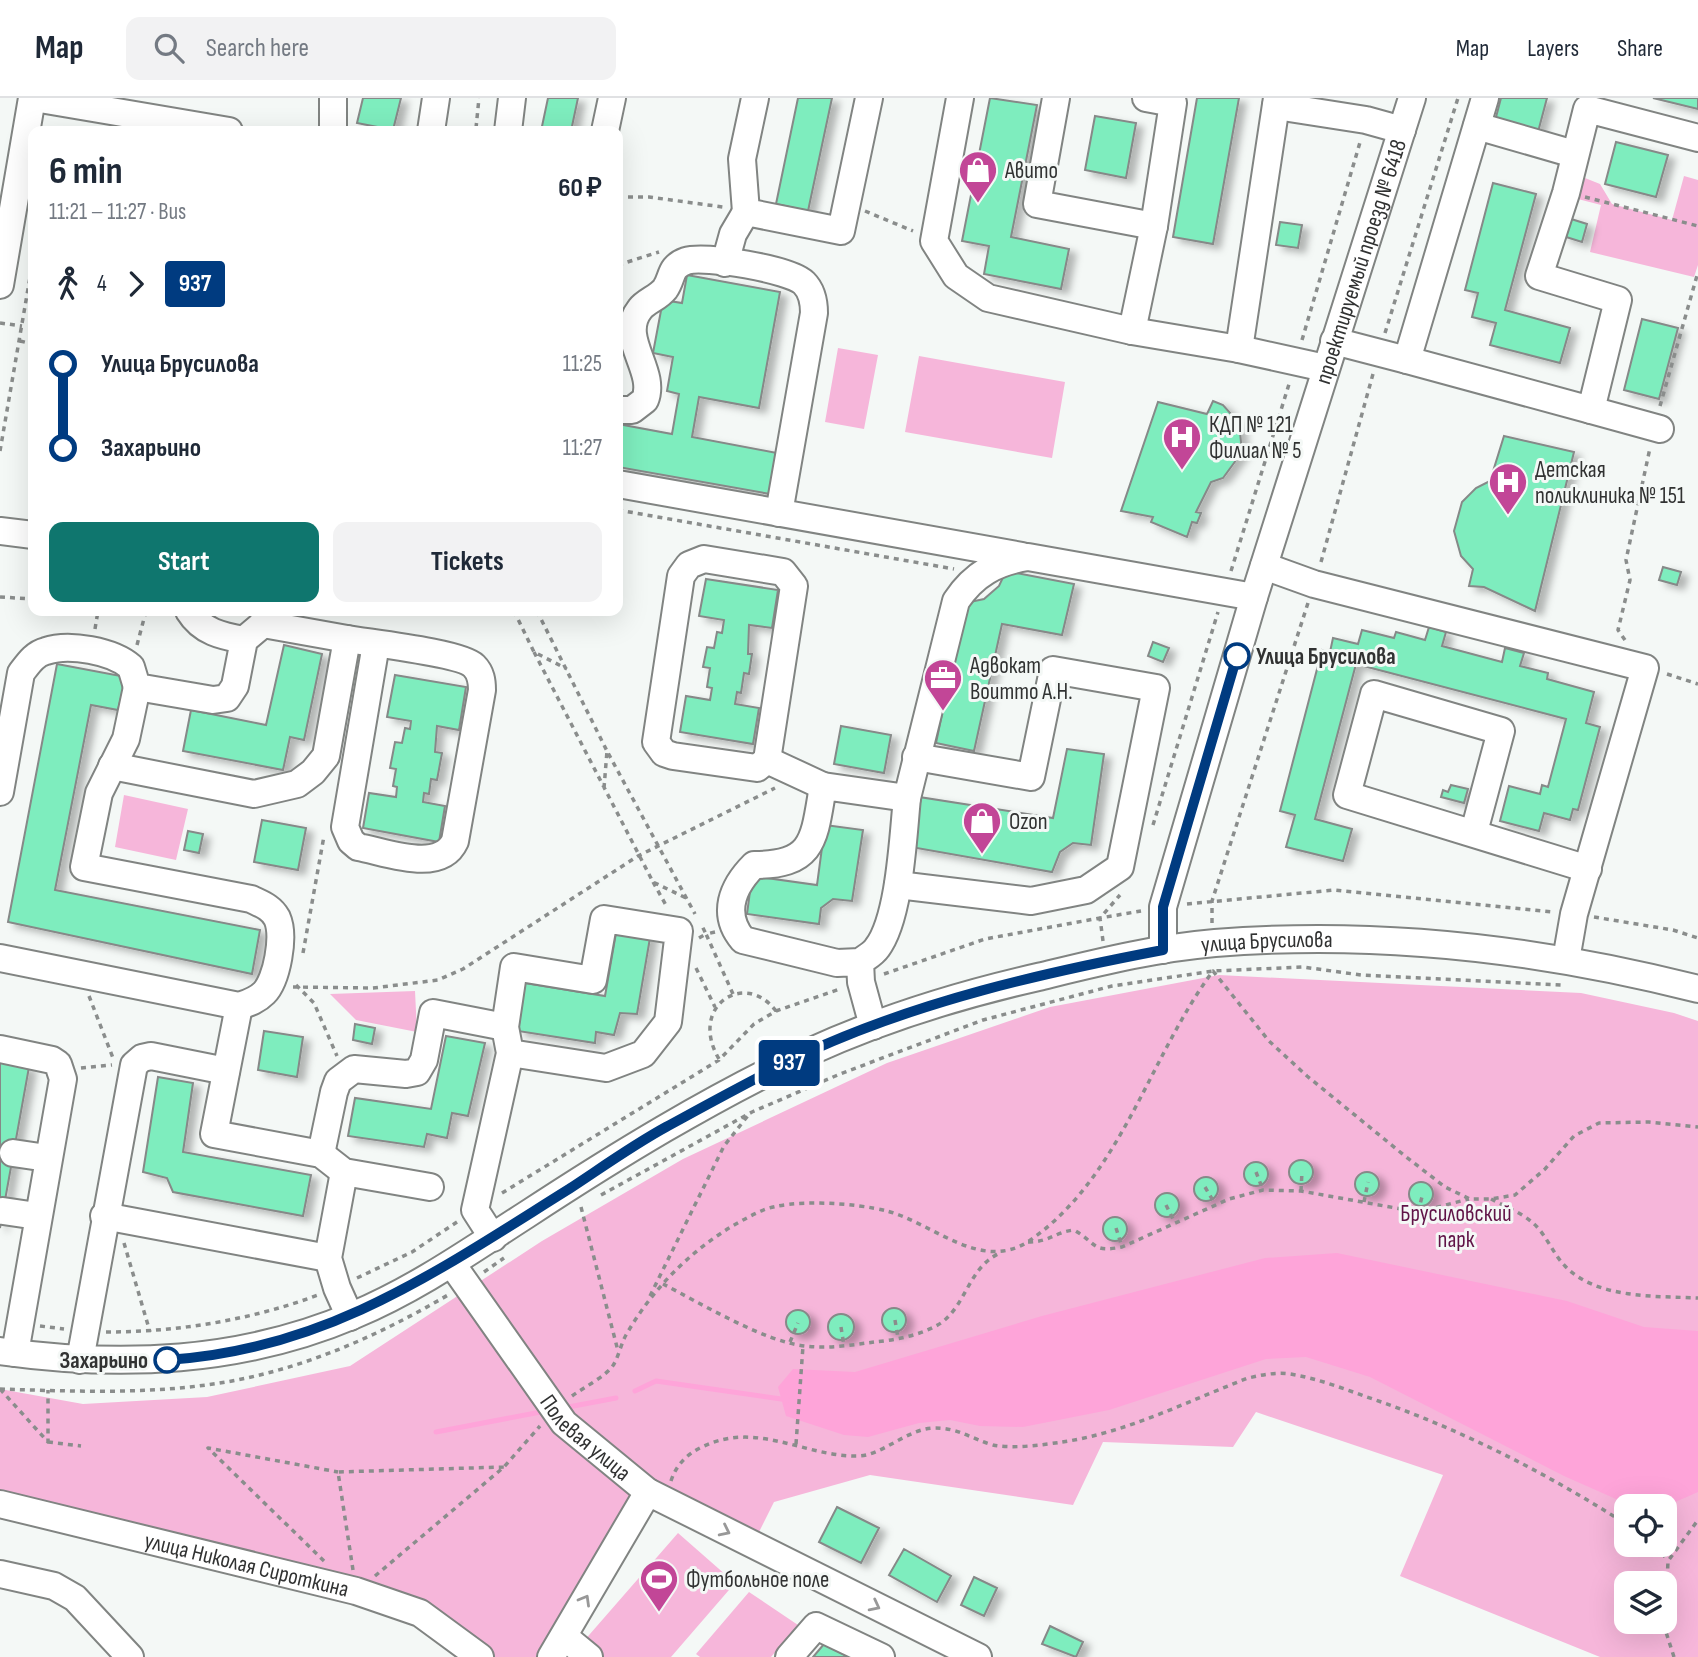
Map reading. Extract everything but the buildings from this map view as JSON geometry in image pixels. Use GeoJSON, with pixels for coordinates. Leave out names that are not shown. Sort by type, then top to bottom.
{"type":"FeatureCollection","features":[{"type":"Feature","properties":{"kind":"street"},"geometry":{"type":"LineString","coordinates":[[28,126],[33,98],[199,126]]}},
{"type":"Feature","properties":{"kind":"street"},"geometry":{"type":"LineString","coordinates":[[333,98],[333,126]]}},
{"type":"Feature","properties":{"kind":"street"},"geometry":{"type":"LineString","coordinates":[[432,126],[436,98]]}},
{"type":"Feature","properties":{"kind":"street"},"geometry":{"type":"LineString","coordinates":[[509,126],[512,98]]}},
{"type":"Feature","properties":{"kind":"street"},"geometry":{"type":"LineString","coordinates":[[606,126],[612,98]]}},
{"type":"Feature","properties":{"kind":"street"},"geometry":{"type":"LineString","coordinates":[[725,262],[733,234],[746,212],[742,159],[755,98]]}},
{"type":"Feature","properties":{"kind":"street"},"geometry":{"type":"LineString","coordinates":[[746,212],[841,231],[869,98]]}},
{"type":"Feature","properties":{"kind":"street"},"geometry":{"type":"LineString","coordinates":[[960,98],[934,241],[956,276],[988,298],[1132,331],[1239,349],[1325,368]]}},
{"type":"Feature","properties":{"kind":"street"},"geometry":{"type":"LineString","coordinates":[[1056,98],[1037,204],[1154,226]]}},
{"type":"Feature","properties":{"kind":"street"},"geometry":{"type":"LineString","coordinates":[[1132,331],[1154,226],[1173,103],[1146,98]]}},
{"type":"Feature","properties":{"kind":"street","name":"проектируемый проезд № 6418"},"geometry":{"type":"LineString","coordinates":[[1163,950],[1163,907],[1254,597],[1412,98]]}},
{"type":"Feature","properties":{"kind":"street"},"geometry":{"type":"LineString","coordinates":[[1407,360],[1485,98]]}},
{"type":"Feature","properties":{"kind":"street"},"geometry":{"type":"LineString","coordinates":[[1239,349],[1277,102],[1402,130]]}},
{"type":"Feature","properties":{"kind":"street"},"geometry":{"type":"LineString","coordinates":[[1591,410],[1619,300],[1539,276],[1566,192],[1587,109],[1698,138]]}},
{"type":"Feature","properties":{"kind":"street"},"geometry":{"type":"LineString","coordinates":[[0,285],[28,126]]}},
{"type":"Feature","properties":{"kind":"street"},"geometry":{"type":"LineString","coordinates":[[1477,127],[1574,154]]}},
{"type":"Feature","properties":{"kind":"street"},"geometry":{"type":"LineString","coordinates":[[623,410],[640,406],[649,391],[647,372],[633,338],[638,311],[662,292],[670,272],[681,263],[699,259],[725,262],[797,278],[805,284],[814,302],[779,513]]}},
{"type":"Feature","properties":{"kind":"street"},"geometry":{"type":"LineString","coordinates":[[1334,341],[1657,429]]}},
{"type":"Feature","properties":{"kind":"street"},"geometry":{"type":"LineString","coordinates":[[623,485],[1254,597]]}},
{"type":"Feature","properties":{"kind":"street"},"geometry":{"type":"LineString","coordinates":[[0,531],[28,534]]}},
{"type":"Feature","properties":{"kind":"street"},"geometry":{"type":"LineString","coordinates":[[860,972],[878,948],[898,885],[907,798],[956,601],[968,583],[981,573],[1009,560],[1027,557]]}},
{"type":"Feature","properties":{"kind":"street"},"geometry":{"type":"LineString","coordinates":[[704,559],[783,572],[792,580],[794,594],[767,760],[761,767],[752,769],[664,753],[656,742],[681,576],[696,561],[704,559]]}},
{"type":"Feature","properties":{"kind":"street"},"geometry":{"type":"LineString","coordinates":[[1264,566],[1314,584],[1645,668],[1574,914],[1565,972]]}},
{"type":"Feature","properties":{"kind":"street"},"geometry":{"type":"LineString","coordinates":[[194,616],[202,626],[219,636],[258,625],[347,639],[376,644],[466,660],[478,671],[482,680],[455,841],[448,852],[437,859],[358,847],[351,841],[345,827],[376,644]]}},
{"type":"Feature","properties":{"kind":"street"},"geometry":{"type":"LineString","coordinates":[[0,792],[21,673],[32,658],[46,651],[62,648],[113,655],[134,677],[213,700],[227,698],[235,686],[258,625]]}},
{"type":"Feature","properties":{"kind":"street"},"geometry":{"type":"LineString","coordinates":[[112,766],[254,794],[297,784],[313,772],[326,756],[347,639]]}},
{"type":"Feature","properties":{"kind":"street"},"geometry":{"type":"LineString","coordinates":[[898,885],[1031,901],[1086,890],[1120,867],[1156,688],[1053,670],[1031,776],[916,757]]}},
{"type":"Feature","properties":{"kind":"street"},"geometry":{"type":"LineString","coordinates":[[0,958],[239,1006],[252,1002],[266,992],[273,977],[280,933],[278,920],[268,907],[251,899],[84,867],[99,793],[126,739],[134,677]]}},
{"type":"Feature","properties":{"kind":"street"},"geometry":{"type":"LineString","coordinates":[[1474,832],[1501,731],[1374,694],[1347,795],[1588,869]]}},
{"type":"Feature","properties":{"kind":"street"},"geometry":{"type":"LineString","coordinates":[[767,760],[813,782],[907,798]]}},
{"type":"Feature","properties":{"kind":"street"},"geometry":{"type":"LineString","coordinates":[[813,782],[815,832],[800,857],[779,865],[754,865],[737,882],[731,910],[733,928],[743,940],[837,963],[860,972]]}},
{"type":"Feature","properties":{"kind":"street"},"geometry":{"type":"LineString","coordinates":[[502,1245],[475,1210],[510,1053],[505,1027],[514,967],[593,980],[604,919],[679,931],[668,1022],[643,1055],[606,1068],[510,1053]]}},
{"type":"Feature","properties":{"kind":"street","name":"улица Брусилова"},"geometry":{"type":"LineString","coordinates":[[8,1352],[80,1360],[182,1359],[234,1351],[291,1337],[350,1317],[459,1274],[663,1129],[807,1053],[873,1026],[992,988],[1163,950],[1267,941],[1403,941],[1565,972],[1698,989]]}},
{"type":"Feature","properties":{"kind":"street"},"geometry":{"type":"LineString","coordinates":[[860,972],[873,1026]]}},
{"type":"Feature","properties":{"kind":"street"},"geometry":{"type":"LineString","coordinates":[[239,1006],[215,1134],[321,1154],[344,1172],[430,1187]]}},
{"type":"Feature","properties":{"kind":"street"},"geometry":{"type":"LineString","coordinates":[[321,1154],[334,1092],[346,1074],[364,1068],[406,1074],[417,1072],[424,1060],[433,1013],[505,1027]]}},
{"type":"Feature","properties":{"kind":"street"},"geometry":{"type":"LineString","coordinates":[[0,1049],[52,1060],[62,1070],[20,1323],[8,1352]]}},
{"type":"Feature","properties":{"kind":"street"},"geometry":{"type":"LineString","coordinates":[[80,1360],[83,1332],[110,1217],[134,1065],[150,1056],[226,1071]]}},
{"type":"Feature","properties":{"kind":"street"},"geometry":{"type":"LineString","coordinates":[[13,1153],[47,1158]]}},
{"type":"Feature","properties":{"kind":"street"},"geometry":{"type":"LineString","coordinates":[[344,1172],[328,1258],[350,1317]]}},
{"type":"Feature","properties":{"kind":"street"},"geometry":{"type":"LineString","coordinates":[[3,1211],[37,1216]]}},
{"type":"Feature","properties":{"kind":"street"},"geometry":{"type":"LineString","coordinates":[[110,1217],[328,1258]]}},
{"type":"Feature","properties":{"kind":"street","name":"Полевая улица"},"geometry":{"type":"LineString","coordinates":[[459,1274],[564,1423],[648,1492],[978,1657]]}},
{"type":"Feature","properties":{"kind":"street"},"geometry":{"type":"LineString","coordinates":[[571,1652],[648,1492]]}},
{"type":"Feature","properties":{"kind":"street","name":"улица Николая Сироткина"},"geometry":{"type":"LineString","coordinates":[[0,1504],[356,1591],[420,1613],[480,1657]]}},
{"type":"Feature","properties":{"kind":"street"},"geometry":{"type":"LineString","coordinates":[[0,1574],[54,1586],[75,1598],[130,1657]]}},
{"type":"Feature","properties":{"kind":"street"},"geometry":{"type":"LineString","coordinates":[[789,1657],[816,1626],[881,1657]]}},
{"type":"Feature","properties":{"kind":"path"},"geometry":{"type":"LineString","coordinates":[[476,126],[479,98]]}},
{"type":"Feature","properties":{"kind":"path"},"geometry":{"type":"LineString","coordinates":[[1212,901],[1314,584],[1380,353],[1458,98]]}},
{"type":"Feature","properties":{"kind":"path"},"geometry":{"type":"LineString","coordinates":[[1151,831],[1296,361],[1366,120]]}},
{"type":"Feature","properties":{"kind":"path"},"geometry":{"type":"LineString","coordinates":[[1566,192],[1698,226]]}},
{"type":"Feature","properties":{"kind":"path"},"geometry":{"type":"LineString","coordinates":[[623,197],[649,197],[746,212]]}},
{"type":"Feature","properties":{"kind":"path"},"geometry":{"type":"LineString","coordinates":[[847,203],[934,241]]}},
{"type":"Feature","properties":{"kind":"path"},"geometry":{"type":"LineString","coordinates":[[623,263],[667,249]]}},
{"type":"Feature","properties":{"kind":"path"},"geometry":{"type":"LineString","coordinates":[[1698,272],[1626,560],[1630,580],[1618,630],[1645,668],[1698,684]]}},
{"type":"Feature","properties":{"kind":"path"},"geometry":{"type":"LineString","coordinates":[[0,451],[28,290]]}},
{"type":"Feature","properties":{"kind":"path"},"geometry":{"type":"LineString","coordinates":[[0,323],[22,326]]}},
{"type":"Feature","properties":{"kind":"path"},"geometry":{"type":"LineString","coordinates":[[20,341],[28,343]]}},
{"type":"Feature","properties":{"kind":"path"},"geometry":{"type":"LineString","coordinates":[[623,511],[981,573]]}},
{"type":"Feature","properties":{"kind":"path"},"geometry":{"type":"LineString","coordinates":[[0,597],[28,599]]}},
{"type":"Feature","properties":{"kind":"path"},"geometry":{"type":"LineString","coordinates":[[134,677],[145,616]]}},
{"type":"Feature","properties":{"kind":"path"},"geometry":{"type":"LineString","coordinates":[[516,616],[653,882],[686,898]]}},
{"type":"Feature","properties":{"kind":"path"},"geometry":{"type":"LineString","coordinates":[[540,616],[569,670],[607,751],[706,934],[733,994]]}},
{"type":"Feature","properties":{"kind":"path"},"geometry":{"type":"LineString","coordinates":[[534,652],[569,670]]}},
{"type":"Feature","properties":{"kind":"path"},"geometry":{"type":"LineString","coordinates":[[604,788],[607,751]]}},
{"type":"Feature","properties":{"kind":"path"},"geometry":{"type":"LineString","coordinates":[[285,990],[296,986],[373,988],[438,980],[463,969],[658,845],[813,782]]}},
{"type":"Feature","properties":{"kind":"path"},"geometry":{"type":"LineString","coordinates":[[20,1323],[83,1332],[150,1332],[246,1317],[337,1288],[412,1252],[475,1210],[719,1060],[754,1024],[776,1011],[860,972],[985,939],[1163,907],[1334,890],[1574,914],[1673,930],[1698,938]]}},
{"type":"Feature","properties":{"kind":"path"},"geometry":{"type":"LineString","coordinates":[[1100,918],[1123,892]]}},
{"type":"Feature","properties":{"kind":"path"},"geometry":{"type":"LineString","coordinates":[[706,934],[733,928]]}},
{"type":"Feature","properties":{"kind":"path"},"geometry":{"type":"LineString","coordinates":[[278,950],[296,986],[314,1003],[346,1074]]}},
{"type":"Feature","properties":{"kind":"path"},"geometry":{"type":"LineString","coordinates":[[691,957],[715,1007]]}},
{"type":"Feature","properties":{"kind":"path"},"geometry":{"type":"LineString","coordinates":[[569,1214],[751,1112],[983,1020],[1112,986],[1213,971],[1303,967],[1398,978],[1515,980],[1565,972]]}},
{"type":"Feature","properties":{"kind":"path"},"geometry":{"type":"LineString","coordinates":[[1213,971],[1269,1041],[1307,1076],[1425,1171],[1470,1199]]}},
{"type":"Feature","properties":{"kind":"path"},"geometry":{"type":"LineString","coordinates":[[663,1284],[803,1346],[844,1346],[898,1338],[930,1329],[943,1321],[976,1273],[1001,1252],[1027,1242],[1066,1208],[1101,1166],[1183,1014],[1213,971]]}},
{"type":"Feature","properties":{"kind":"path"},"geometry":{"type":"LineString","coordinates":[[62,1070],[115,1064],[81,975]]}},
{"type":"Feature","properties":{"kind":"path"},"geometry":{"type":"LineString","coordinates":[[719,1060],[708,1033],[709,1020],[715,1007],[733,994],[760,997],[768,1001],[776,1011]]}},
{"type":"Feature","properties":{"kind":"path"},"geometry":{"type":"LineString","coordinates":[[565,1404],[614,1365],[618,1351],[645,1307],[724,1146],[751,1112]]}},
{"type":"Feature","properties":{"kind":"path"},"geometry":{"type":"LineString","coordinates":[[1027,1242],[1043,1243],[1058,1233],[1074,1230],[1104,1251],[1122,1247],[1215,1204],[1263,1190],[1301,1191],[1418,1212],[1470,1199],[1515,1195],[1545,1169],[1574,1136],[1599,1123],[1649,1122],[1698,1127]]}},
{"type":"Feature","properties":{"kind":"path"},"geometry":{"type":"LineString","coordinates":[[1301,1191],[1302,1171]]}},
{"type":"Feature","properties":{"kind":"path"},"geometry":{"type":"LineString","coordinates":[[1256,1172],[1263,1190]]}},
{"type":"Feature","properties":{"kind":"path"},"geometry":{"type":"LineString","coordinates":[[1364,1202],[1368,1182]]}},
{"type":"Feature","properties":{"kind":"path"},"geometry":{"type":"LineString","coordinates":[[1205,1187],[1215,1204]]}},
{"type":"Feature","properties":{"kind":"path"},"geometry":{"type":"LineString","coordinates":[[1418,1212],[1423,1193]]}},
{"type":"Feature","properties":{"kind":"path"},"geometry":{"type":"LineString","coordinates":[[1491,1199],[1534,1223],[1563,1265],[1578,1278],[1614,1290],[1698,1298]]}},
{"type":"Feature","properties":{"kind":"path"},"geometry":{"type":"LineString","coordinates":[[645,1307],[679,1265],[705,1244],[762,1210],[782,1206],[823,1204],[886,1210],[978,1251],[1001,1252]]}},
{"type":"Feature","properties":{"kind":"path"},"geometry":{"type":"LineString","coordinates":[[1166,1205],[1174,1221]]}},
{"type":"Feature","properties":{"kind":"path"},"geometry":{"type":"LineString","coordinates":[[581,1207],[618,1351]]}},
{"type":"Feature","properties":{"kind":"path"},"geometry":{"type":"LineString","coordinates":[[110,1217],[150,1332]]}},
{"type":"Feature","properties":{"kind":"path"},"geometry":{"type":"LineString","coordinates":[[1116,1228],[1122,1247]]}},
{"type":"Feature","properties":{"kind":"path"},"geometry":{"type":"LineString","coordinates":[[0,1389],[198,1386],[279,1371],[392,1328],[459,1274],[502,1245]]}},
{"type":"Feature","properties":{"kind":"path"},"geometry":{"type":"LineString","coordinates":[[895,1320],[898,1338]]}},
{"type":"Feature","properties":{"kind":"path"},"geometry":{"type":"LineString","coordinates":[[790,1342],[798,1322]]}},
{"type":"Feature","properties":{"kind":"path"},"geometry":{"type":"LineString","coordinates":[[841,1327],[844,1346]]}},
{"type":"Feature","properties":{"kind":"path"},"geometry":{"type":"LineString","coordinates":[[796,1444],[803,1346]]}},
{"type":"Feature","properties":{"kind":"path"},"geometry":{"type":"LineString","coordinates":[[680,1508],[670,1495],[671,1480],[676,1467],[695,1451],[714,1441],[737,1436],[765,1436],[861,1457],[910,1433],[932,1428],[965,1432],[994,1445],[1060,1443],[1108,1432],[1248,1378],[1269,1373],[1291,1374],[1333,1385],[1432,1421],[1532,1468],[1614,1517]]}},
{"type":"Feature","properties":{"kind":"path"},"geometry":{"type":"LineString","coordinates":[[0,1389],[48,1442],[80,1446]]}},
{"type":"Feature","properties":{"kind":"path"},"geometry":{"type":"LineString","coordinates":[[48,1390],[48,1442]]}},
{"type":"Feature","properties":{"kind":"path"},"geometry":{"type":"LineString","coordinates":[[356,1591],[504,1467],[544,1422]]}},
{"type":"Feature","properties":{"kind":"path"},"geometry":{"type":"LineString","coordinates":[[326,1563],[208,1448],[338,1472],[504,1467]]}},
{"type":"Feature","properties":{"kind":"path"},"geometry":{"type":"LineString","coordinates":[[338,1472],[356,1591]]}},
{"type":"Feature","properties":{"kind":"path"},"geometry":{"type":"LineString","coordinates":[[1674,1657],[1665,1629],[1668,1561],[1698,1520]]}},
{"type":"Feature","properties":{"kind":"path"},"geometry":{"type":"LineString","coordinates":[[1665,1557],[1668,1561]]}},
{"type":"Feature","properties":{"kind":"green space"},"geometry":{"type":"Polygon","coordinates":[[[1684,176],[1698,180],[1698,265],[1694,277],[1590,252],[1601,205],[1578,199],[1585,178],[1600,184],[1612,204],[1672,220],[1684,176]]]}},
{"type":"Feature","properties":{"kind":"green space"},"geometry":{"type":"Polygon","coordinates":[[[838,348],[878,355],[864,429],[825,422],[838,348]]]}},
{"type":"Feature","properties":{"kind":"green space"},"geometry":{"type":"Polygon","coordinates":[[[919,356],[1065,382],[1052,458],[905,432],[919,356]]]}},
{"type":"Feature","properties":{"kind":"green space"},"geometry":{"type":"Polygon","coordinates":[[[124,795],[188,809],[176,860],[115,847],[124,795]]]}},
{"type":"Feature","properties":{"kind":"green space","name":"Брусиловский парк"},"geometry":{"type":"Polygon","coordinates":[[[1219,975],[1581,993],[1674,1013],[1698,1021],[1698,1657],[1600,1657],[1400,1576],[1443,1475],[1256,1412],[1233,1447],[1103,1442],[1073,1505],[870,1475],[774,1502],[755,1540],[649,1488],[547,1657],[484,1657],[429,1615],[0,1492],[0,1389],[83,1404],[207,1397],[350,1366],[542,1241],[683,1159],[887,1063],[1050,1007],[1219,975]]]}},
{"type":"Feature","properties":{"kind":"green space"},"geometry":{"type":"Polygon","coordinates":[[[415,991],[417,1032],[356,1020],[330,994],[415,991]]]}},
{"type":"Feature","properties":{"kind":"green space","name":"Футбольное поле"},"geometry":{"type":"Polygon","coordinates":[[[678,1533],[735,1583],[671,1657],[599,1657],[583,1642],[678,1533]]]}},
{"type":"Feature","properties":{"kind":"green space"},"geometry":{"type":"Polygon","coordinates":[[[749,1592],[798,1625],[771,1657],[700,1657],[696,1654],[749,1592]]]}},
{"type":"Feature","properties":{"kind":"shaded area"},"geometry":{"type":"Polygon","coordinates":[[[1337,1253],[1567,1301],[1644,1327],[1698,1331],[1698,1492],[1677,1501],[1677,1494],[1614,1494],[1614,1498],[1564,1476],[1370,1377],[1306,1357],[1266,1359],[1109,1410],[1023,1427],[980,1426],[950,1420],[919,1423],[868,1437],[844,1435],[786,1416],[778,1387],[793,1369],[855,1372],[1042,1316],[1265,1258],[1337,1253]]]}},
{"type":"Feature","properties":{"kind":"waterway"},"geometry":{"type":"LineString","coordinates":[[635,1391],[656,1381],[788,1400]]}},
{"type":"Feature","properties":{"kind":"waterway"},"geometry":{"type":"LineString","coordinates":[[563,1408],[616,1398]]}},
{"type":"Feature","properties":{"kind":"waterway"},"geometry":{"type":"LineString","coordinates":[[436,1432],[546,1411]]}},
{"type":"Feature","properties":{"kind":"bus line","name":"937"},"geometry":{"type":"LineString","coordinates":[[167,1360],[234,1351],[291,1337],[350,1317],[384,1301],[452,1264],[663,1129],[807,1053],[929,1006],[1015,982],[1163,950],[1163,907],[1237,656]]}},
{"type":"Feature","properties":{"kind":"place","name":"Авито"},"geometry":{"type":"Point","coordinates":[978,204]}},
{"type":"Feature","properties":{"kind":"place","name":"КДП № 121 Филиал № 5"},"geometry":{"type":"Point","coordinates":[1182,471]}},
{"type":"Feature","properties":{"kind":"place","name":"Детская поликлиника № 151"},"geometry":{"type":"Point","coordinates":[1508,516]}},
{"type":"Feature","properties":{"kind":"place","name":"Улица Брусилова"},"geometry":{"type":"Point","coordinates":[1237,656]}},
{"type":"Feature","properties":{"kind":"place","name":"Адвокат Воитто А.Н."},"geometry":{"type":"Point","coordinates":[943,712]}},
{"type":"Feature","properties":{"kind":"place","name":"Ozon"},"geometry":{"type":"Point","coordinates":[982,855]}},
{"type":"Feature","properties":{"kind":"place","name":"Захарьино"},"geometry":{"type":"Point","coordinates":[167,1360]}},
{"type":"Feature","properties":{"kind":"place","name":"Футбольное поле"},"geometry":{"type":"Point","coordinates":[659,1613]}}]}
